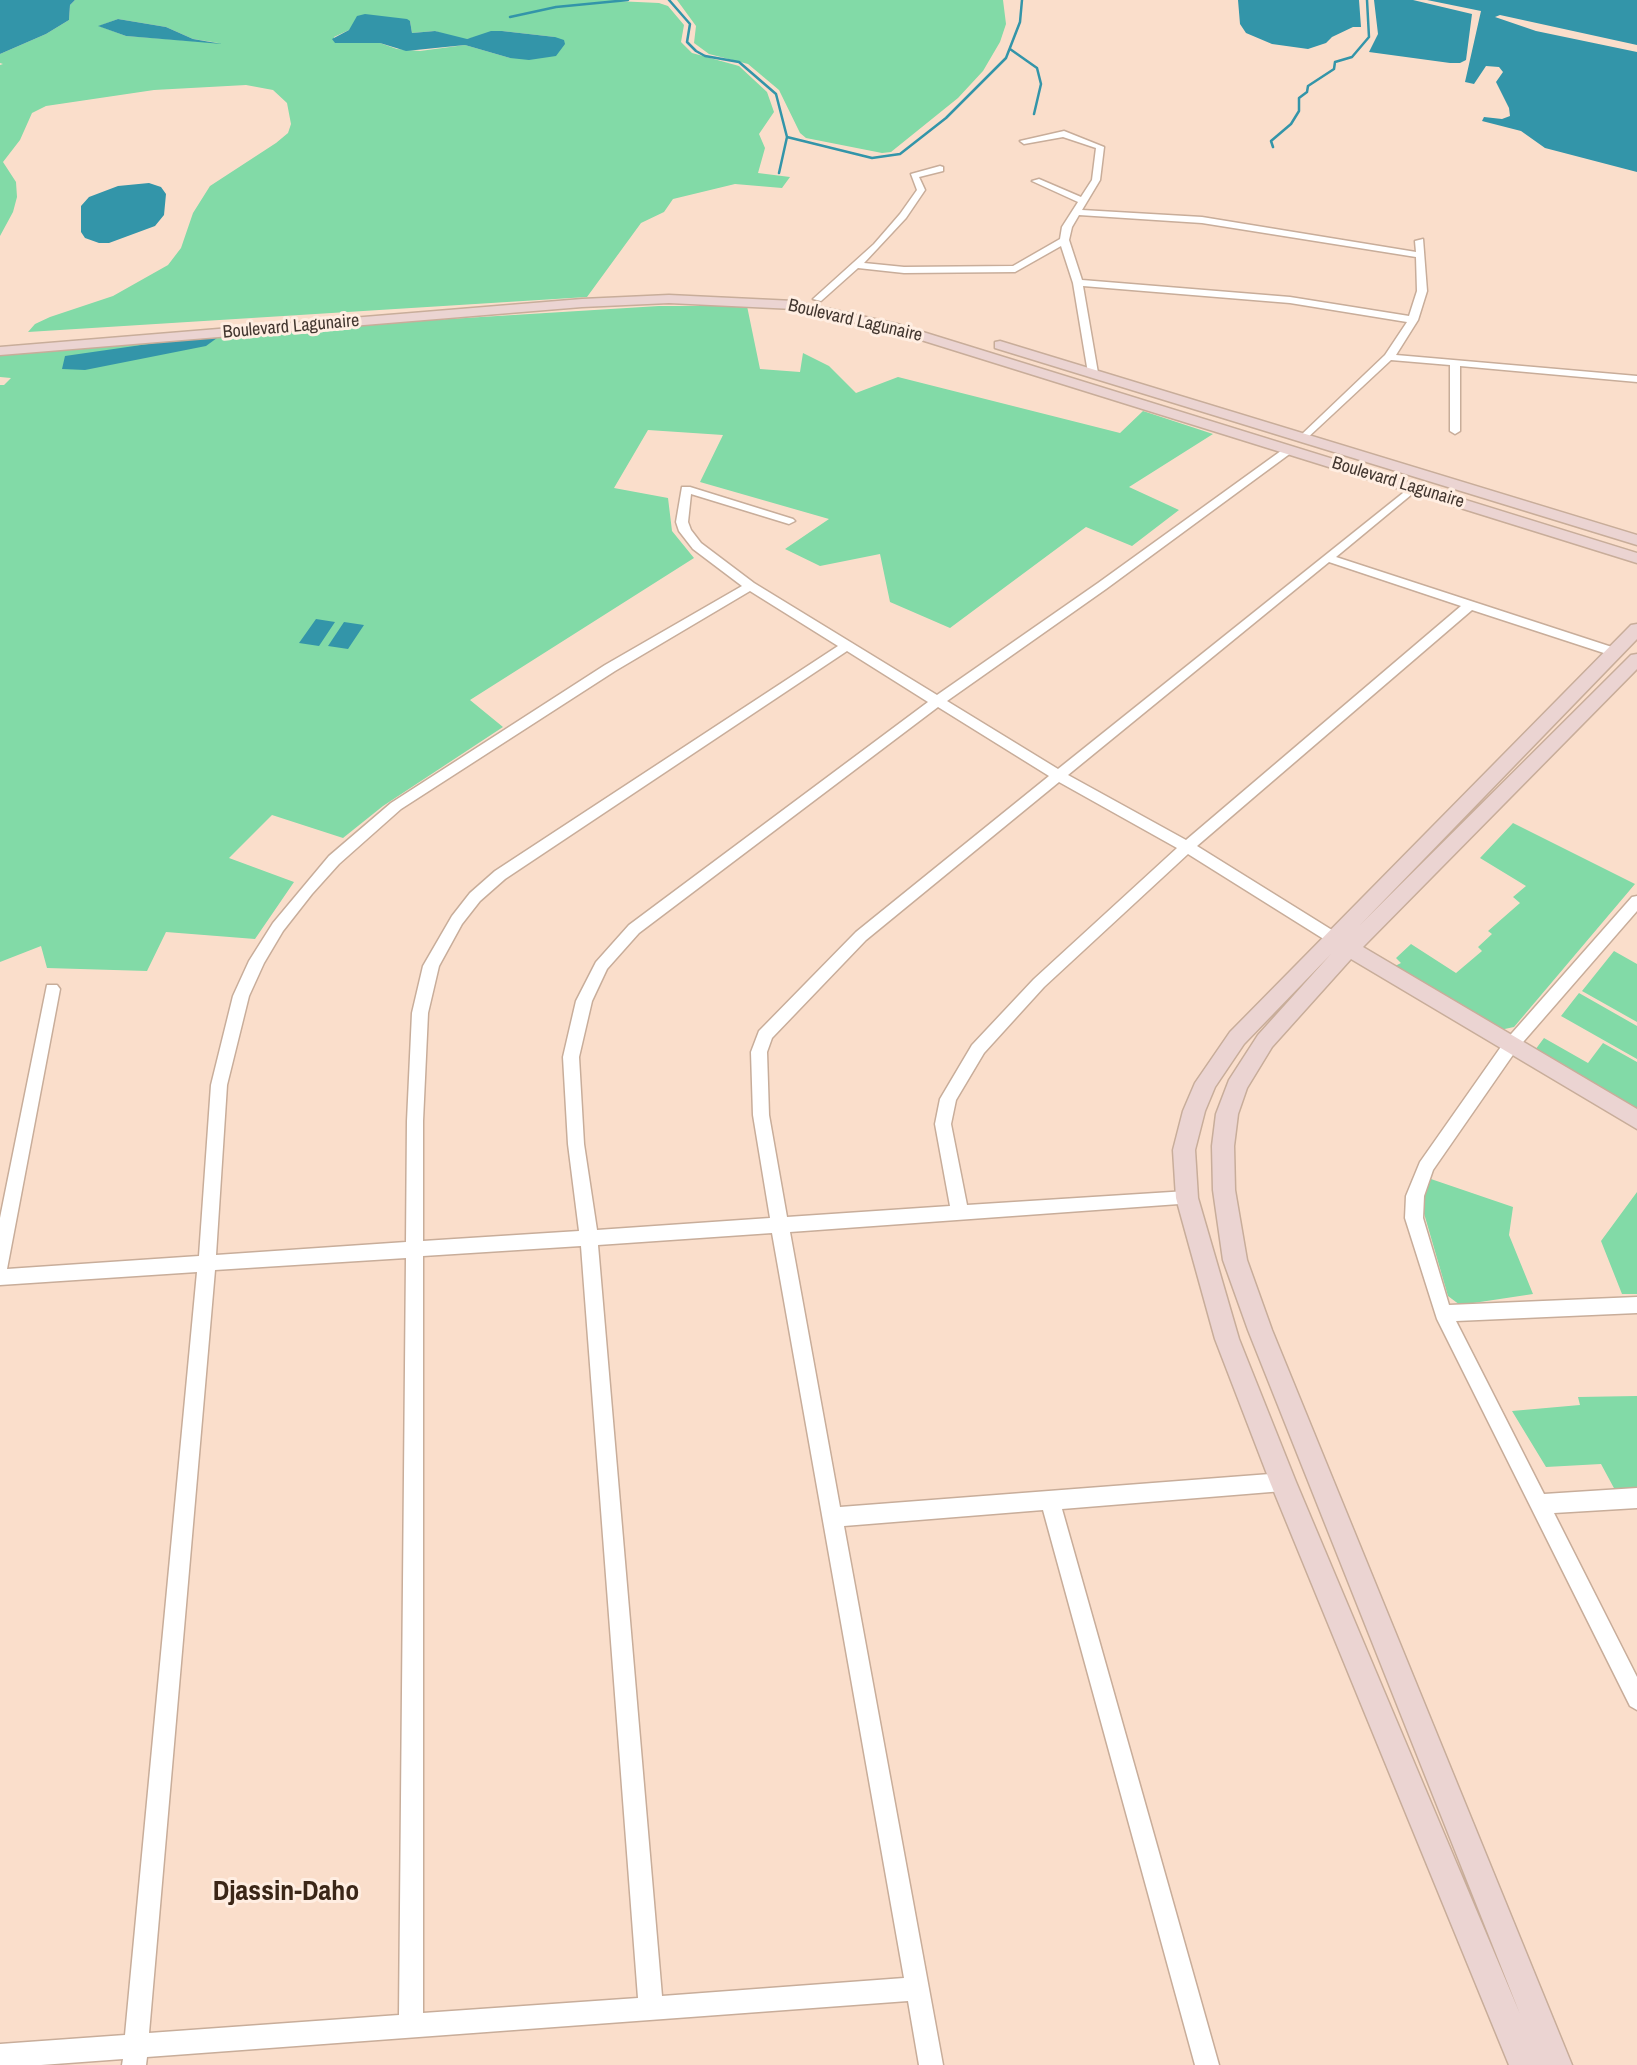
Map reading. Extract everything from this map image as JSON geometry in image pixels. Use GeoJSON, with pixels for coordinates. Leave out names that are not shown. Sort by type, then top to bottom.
{"type":"FeatureCollection","features":[{"type":"Feature","properties":{"kind":"main road","name":"Boulevard Lagunaire"},"geometry":{"type":"LineString","coordinates":[[0,342],[580,292],[706,289],[818,299],[906,317],[1637,540]]}},
{"type":"Feature","properties":{"kind":"main road","name":"Boulevard Lagunaire"},"geometry":{"type":"LineString","coordinates":[[0,351],[582,303],[669,299],[794,305],[892,327],[1637,558]]}},
{"type":"Feature","properties":{"kind":"main road"},"geometry":{"type":"LineString","coordinates":[[1525,2065],[1283,1482],[1227,1339],[1187,1198],[1184,1150],[1194,1111],[1206,1083],[1237,1038],[1342,944],[1631,658],[1637,629]]}},
{"type":"Feature","properties":{"kind":"main road"},"geometry":{"type":"LineString","coordinates":[[1342,944],[1637,1120]]}},
{"type":"Feature","properties":{"kind":"main road"},"geometry":{"type":"LineString","coordinates":[[1342,944],[1265,1041],[1234,1095],[1227,1114],[1223,1146],[1224,1190],[1236,1260],[1260,1331],[1556,2065]]}},
{"type":"Feature","properties":{"kind":"street"},"geometry":{"type":"LineString","coordinates":[[1024,141],[1064,134],[1099,145],[1096,180],[1067,227],[1064,240],[1078,283],[1093,373]]}},
{"type":"Feature","properties":{"kind":"street"},"geometry":{"type":"LineString","coordinates":[[818,299],[857,265],[903,216],[921,190],[914,176],[940,169]]}},
{"type":"Feature","properties":{"kind":"street"},"geometry":{"type":"LineString","coordinates":[[1036,181],[1083,201]]}},
{"type":"Feature","properties":{"kind":"street"},"geometry":{"type":"LineString","coordinates":[[1077,212],[1202,220],[1419,256]]}},
{"type":"Feature","properties":{"kind":"street"},"geometry":{"type":"LineString","coordinates":[[857,265],[904,270],[1015,269],[1064,240]]}},
{"type":"Feature","properties":{"kind":"street"},"geometry":{"type":"LineString","coordinates":[[1304,438],[1388,357],[1413,320],[1422,291],[1420,241]]}},
{"type":"Feature","properties":{"kind":"street"},"geometry":{"type":"LineString","coordinates":[[1078,283],[1290,300],[1413,320]]}},
{"type":"Feature","properties":{"kind":"street"},"geometry":{"type":"LineString","coordinates":[[1388,357],[1637,379]]}},
{"type":"Feature","properties":{"kind":"street"},"geometry":{"type":"LineString","coordinates":[[1455,363],[1455,431]]}},
{"type":"Feature","properties":{"kind":"street"},"geometry":{"type":"LineString","coordinates":[[651,2009],[589,1238],[576,1144],[571,1057],[584,1001],[601,967],[634,929],[939,700],[1289,450]]}},
{"type":"Feature","properties":{"kind":"street"},"geometry":{"type":"LineString","coordinates":[[931,2065],[761,1115],[759,1052],[765,1035],[805,990],[861,936],[1413,488]]}},
{"type":"Feature","properties":{"kind":"street"},"geometry":{"type":"LineString","coordinates":[[789,521],[686,489],[682,522],[685,531],[696,546],[750,586],[1059,776],[1187,847],[1342,944]]}},
{"type":"Feature","properties":{"kind":"street"},"geometry":{"type":"LineString","coordinates":[[1328,558],[1631,658]]}},
{"type":"Feature","properties":{"kind":"street"},"geometry":{"type":"LineString","coordinates":[[136,2056],[207,1263],[219,1085],[241,996],[257,961],[278,927],[334,860],[364,833],[425,786],[610,668],[750,586]]}},
{"type":"Feature","properties":{"kind":"street"},"geometry":{"type":"LineString","coordinates":[[960,1213],[943,1124],[948,1099],[978,1049],[1039,983],[1187,847],[1470,605]]}},
{"type":"Feature","properties":{"kind":"street"},"geometry":{"type":"LineString","coordinates":[[411,2026],[415,1121],[420,1013],[431,966],[457,920],[475,897],[500,874],[848,645]]}},
{"type":"Feature","properties":{"kind":"street"},"geometry":{"type":"LineString","coordinates":[[1637,901],[1511,1045],[1426,1167],[1415,1196],[1414,1218],[1418,1239],[1443,1313],[1539,1504],[1628,1663],[1637,1699]]}},
{"type":"Feature","properties":{"kind":"street"},"geometry":{"type":"LineString","coordinates":[[0,1264],[52,989]]}},
{"type":"Feature","properties":{"kind":"street"},"geometry":{"type":"LineString","coordinates":[[0,1277],[1187,1198]]}},
{"type":"Feature","properties":{"kind":"street"},"geometry":{"type":"LineString","coordinates":[[1443,1313],[1637,1305]]}},
{"type":"Feature","properties":{"kind":"street"},"geometry":{"type":"LineString","coordinates":[[833,1517],[1283,1482]]}},
{"type":"Feature","properties":{"kind":"street"},"geometry":{"type":"LineString","coordinates":[[1539,1504],[1637,1498]]}},
{"type":"Feature","properties":{"kind":"street"},"geometry":{"type":"LineString","coordinates":[[1050,1500],[1207,2065]]}},
{"type":"Feature","properties":{"kind":"street"},"geometry":{"type":"LineString","coordinates":[[0,2056],[136,2056],[411,2026],[917,1989]]}},
{"type":"Feature","properties":{"kind":"green space"},"geometry":{"type":"Polygon","coordinates":[[[75,0],[622,0],[616,1],[659,3],[668,6],[684,25],[681,42],[692,53],[739,66],[767,92],[774,112],[759,134],[765,148],[758,173],[790,177],[782,188],[735,184],[673,199],[664,212],[641,223],[587,297],[28,332],[35,324],[50,317],[113,296],[168,265],[181,248],[193,213],[210,186],[276,143],[288,133],[291,124],[287,103],[273,90],[246,85],[154,90],[46,106],[32,113],[20,140],[3,162],[16,182],[17,197],[13,212],[0,236],[0,65],[3,64],[0,63],[0,54],[46,34],[69,20],[70,5],[75,0]],[[118,19],[99,26],[126,36],[219,43],[193,39],[166,27],[118,19]],[[410,21],[349,30],[334,37],[335,43],[380,43],[397,49],[420,51],[465,45],[510,58],[555,37],[502,31],[457,39],[435,31],[412,33],[410,21]]]}},
{"type":"Feature","properties":{"kind":"green space"},"geometry":{"type":"Polygon","coordinates":[[[677,0],[1003,0],[1006,24],[1000,42],[983,71],[958,98],[891,152],[882,153],[806,138],[800,133],[779,90],[748,64],[709,54],[694,43],[696,26],[677,0]]]}},
{"type":"Feature","properties":{"kind":"green space"},"geometry":{"type":"Polygon","coordinates":[[[659,306],[747,306],[760,369],[800,372],[803,353],[829,366],[856,393],[898,377],[1120,433],[1143,411],[1213,434],[1129,487],[1179,510],[1132,546],[1086,527],[950,628],[890,602],[880,554],[820,566],[785,549],[829,519],[700,482],[723,435],[648,430],[614,488],[668,498],[672,531],[694,558],[470,700],[503,727],[383,806],[343,838],[272,815],[229,858],[294,882],[255,939],[166,932],[147,971],[47,968],[41,946],[0,962],[0,385],[4,385],[11,378],[0,377],[0,355],[13,346],[659,306]]]}},
{"type":"Feature","properties":{"kind":"green space"},"geometry":{"type":"Polygon","coordinates":[[[1513,823],[1635,884],[1514,1027],[1500,1030],[1395,966],[1401,963],[1396,958],[1411,944],[1456,973],[1482,951],[1478,947],[1492,934],[1488,931],[1520,903],[1513,897],[1526,886],[1480,858],[1513,823]]]}},
{"type":"Feature","properties":{"kind":"green space"},"geometry":{"type":"Polygon","coordinates":[[[1614,951],[1637,964],[1637,1022],[1582,991],[1614,951]]]}},
{"type":"Feature","properties":{"kind":"green space"},"geometry":{"type":"Polygon","coordinates":[[[1579,993],[1637,1026],[1637,1059],[1561,1016],[1579,993]]]}},
{"type":"Feature","properties":{"kind":"green space"},"geometry":{"type":"Polygon","coordinates":[[[1544,1038],[1588,1063],[1603,1043],[1637,1062],[1637,1108],[1535,1050],[1544,1038]]]}},
{"type":"Feature","properties":{"kind":"green space"},"geometry":{"type":"Polygon","coordinates":[[[1428,1178],[1513,1207],[1509,1235],[1533,1294],[1460,1305],[1448,1296],[1421,1203],[1428,1178]]]}},
{"type":"Feature","properties":{"kind":"green space"},"geometry":{"type":"Polygon","coordinates":[[[1637,1192],[1637,1294],[1622,1294],[1601,1241],[1637,1192]]]}},
{"type":"Feature","properties":{"kind":"green space"},"geometry":{"type":"Polygon","coordinates":[[[1637,1396],[1637,1488],[1615,1490],[1601,1464],[1546,1467],[1512,1411],[1580,1405],[1578,1397],[1637,1396]]]}},
{"type":"Feature","properties":{"kind":"water"},"geometry":{"type":"Polygon","coordinates":[[[0,0],[75,0],[70,5],[69,20],[46,34],[0,54],[0,0]]]}},
{"type":"Feature","properties":{"kind":"water"},"geometry":{"type":"Polygon","coordinates":[[[1238,0],[1359,0],[1361,27],[1353,27],[1332,37],[1326,43],[1308,49],[1272,44],[1246,33],[1240,24],[1238,0]]]}},
{"type":"Feature","properties":{"kind":"water"},"geometry":{"type":"Polygon","coordinates":[[[1374,0],[1413,0],[1472,14],[1466,60],[1450,63],[1369,52],[1378,34],[1374,0]]]}},
{"type":"Feature","properties":{"kind":"water"},"geometry":{"type":"Polygon","coordinates":[[[1427,0],[1637,0],[1637,45],[1500,15],[1495,17],[1536,31],[1637,52],[1637,172],[1545,148],[1521,131],[1482,121],[1484,117],[1502,119],[1510,116],[1509,108],[1496,82],[1503,72],[1499,67],[1486,66],[1474,84],[1465,82],[1481,11],[1427,0]]]}},
{"type":"Feature","properties":{"kind":"water"},"geometry":{"type":"Polygon","coordinates":[[[365,14],[407,19],[410,21],[412,33],[435,31],[467,39],[491,31],[502,31],[555,37],[564,40],[565,44],[556,56],[529,60],[510,58],[465,45],[406,51],[380,43],[335,43],[332,39],[349,30],[357,16],[365,14]]]}},
{"type":"Feature","properties":{"kind":"water"},"geometry":{"type":"Polygon","coordinates":[[[118,19],[166,27],[193,39],[222,44],[126,36],[98,26],[118,19]]]}},
{"type":"Feature","properties":{"kind":"water"},"geometry":{"type":"Polygon","coordinates":[[[149,183],[161,187],[166,194],[164,215],[155,226],[109,243],[85,238],[81,232],[81,206],[89,197],[118,186],[149,183]]]}},
{"type":"Feature","properties":{"kind":"water"},"geometry":{"type":"Polygon","coordinates":[[[217,338],[206,346],[85,370],[62,369],[65,356],[183,339],[217,338]]]}},
{"type":"Feature","properties":{"kind":"water"},"geometry":{"type":"Polygon","coordinates":[[[316,619],[335,622],[319,646],[299,643],[316,619]]]}},
{"type":"Feature","properties":{"kind":"water"},"geometry":{"type":"Polygon","coordinates":[[[344,622],[364,625],[348,649],[328,646],[344,622]]]}},
{"type":"Feature","properties":{"kind":"waterway"},"geometry":{"type":"LineString","coordinates":[[510,17],[556,7],[628,0]]}},
{"type":"Feature","properties":{"kind":"waterway"},"geometry":{"type":"LineString","coordinates":[[669,0],[690,24],[687,42],[696,51],[705,56],[739,62],[776,94],[787,137]]}},
{"type":"Feature","properties":{"kind":"waterway"},"geometry":{"type":"LineString","coordinates":[[787,137],[872,158],[900,154],[946,118],[1006,58],[1020,22],[1022,0]]}},
{"type":"Feature","properties":{"kind":"waterway"},"geometry":{"type":"LineString","coordinates":[[1273,147],[1271,141],[1291,124],[1299,111],[1299,98],[1307,92],[1308,86],[1334,69],[1335,62],[1352,57],[1369,37],[1367,0]]}},
{"type":"Feature","properties":{"kind":"waterway"},"geometry":{"type":"LineString","coordinates":[[1010,49],[1037,68],[1041,84],[1034,114]]}},
{"type":"Feature","properties":{"kind":"waterway"},"geometry":{"type":"LineString","coordinates":[[779,173],[787,137]]}},
{"type":"Feature","properties":{"kind":"district","name":"Djassin-Daho"},"geometry":{"type":"Point","coordinates":[286,1892]}}]}
